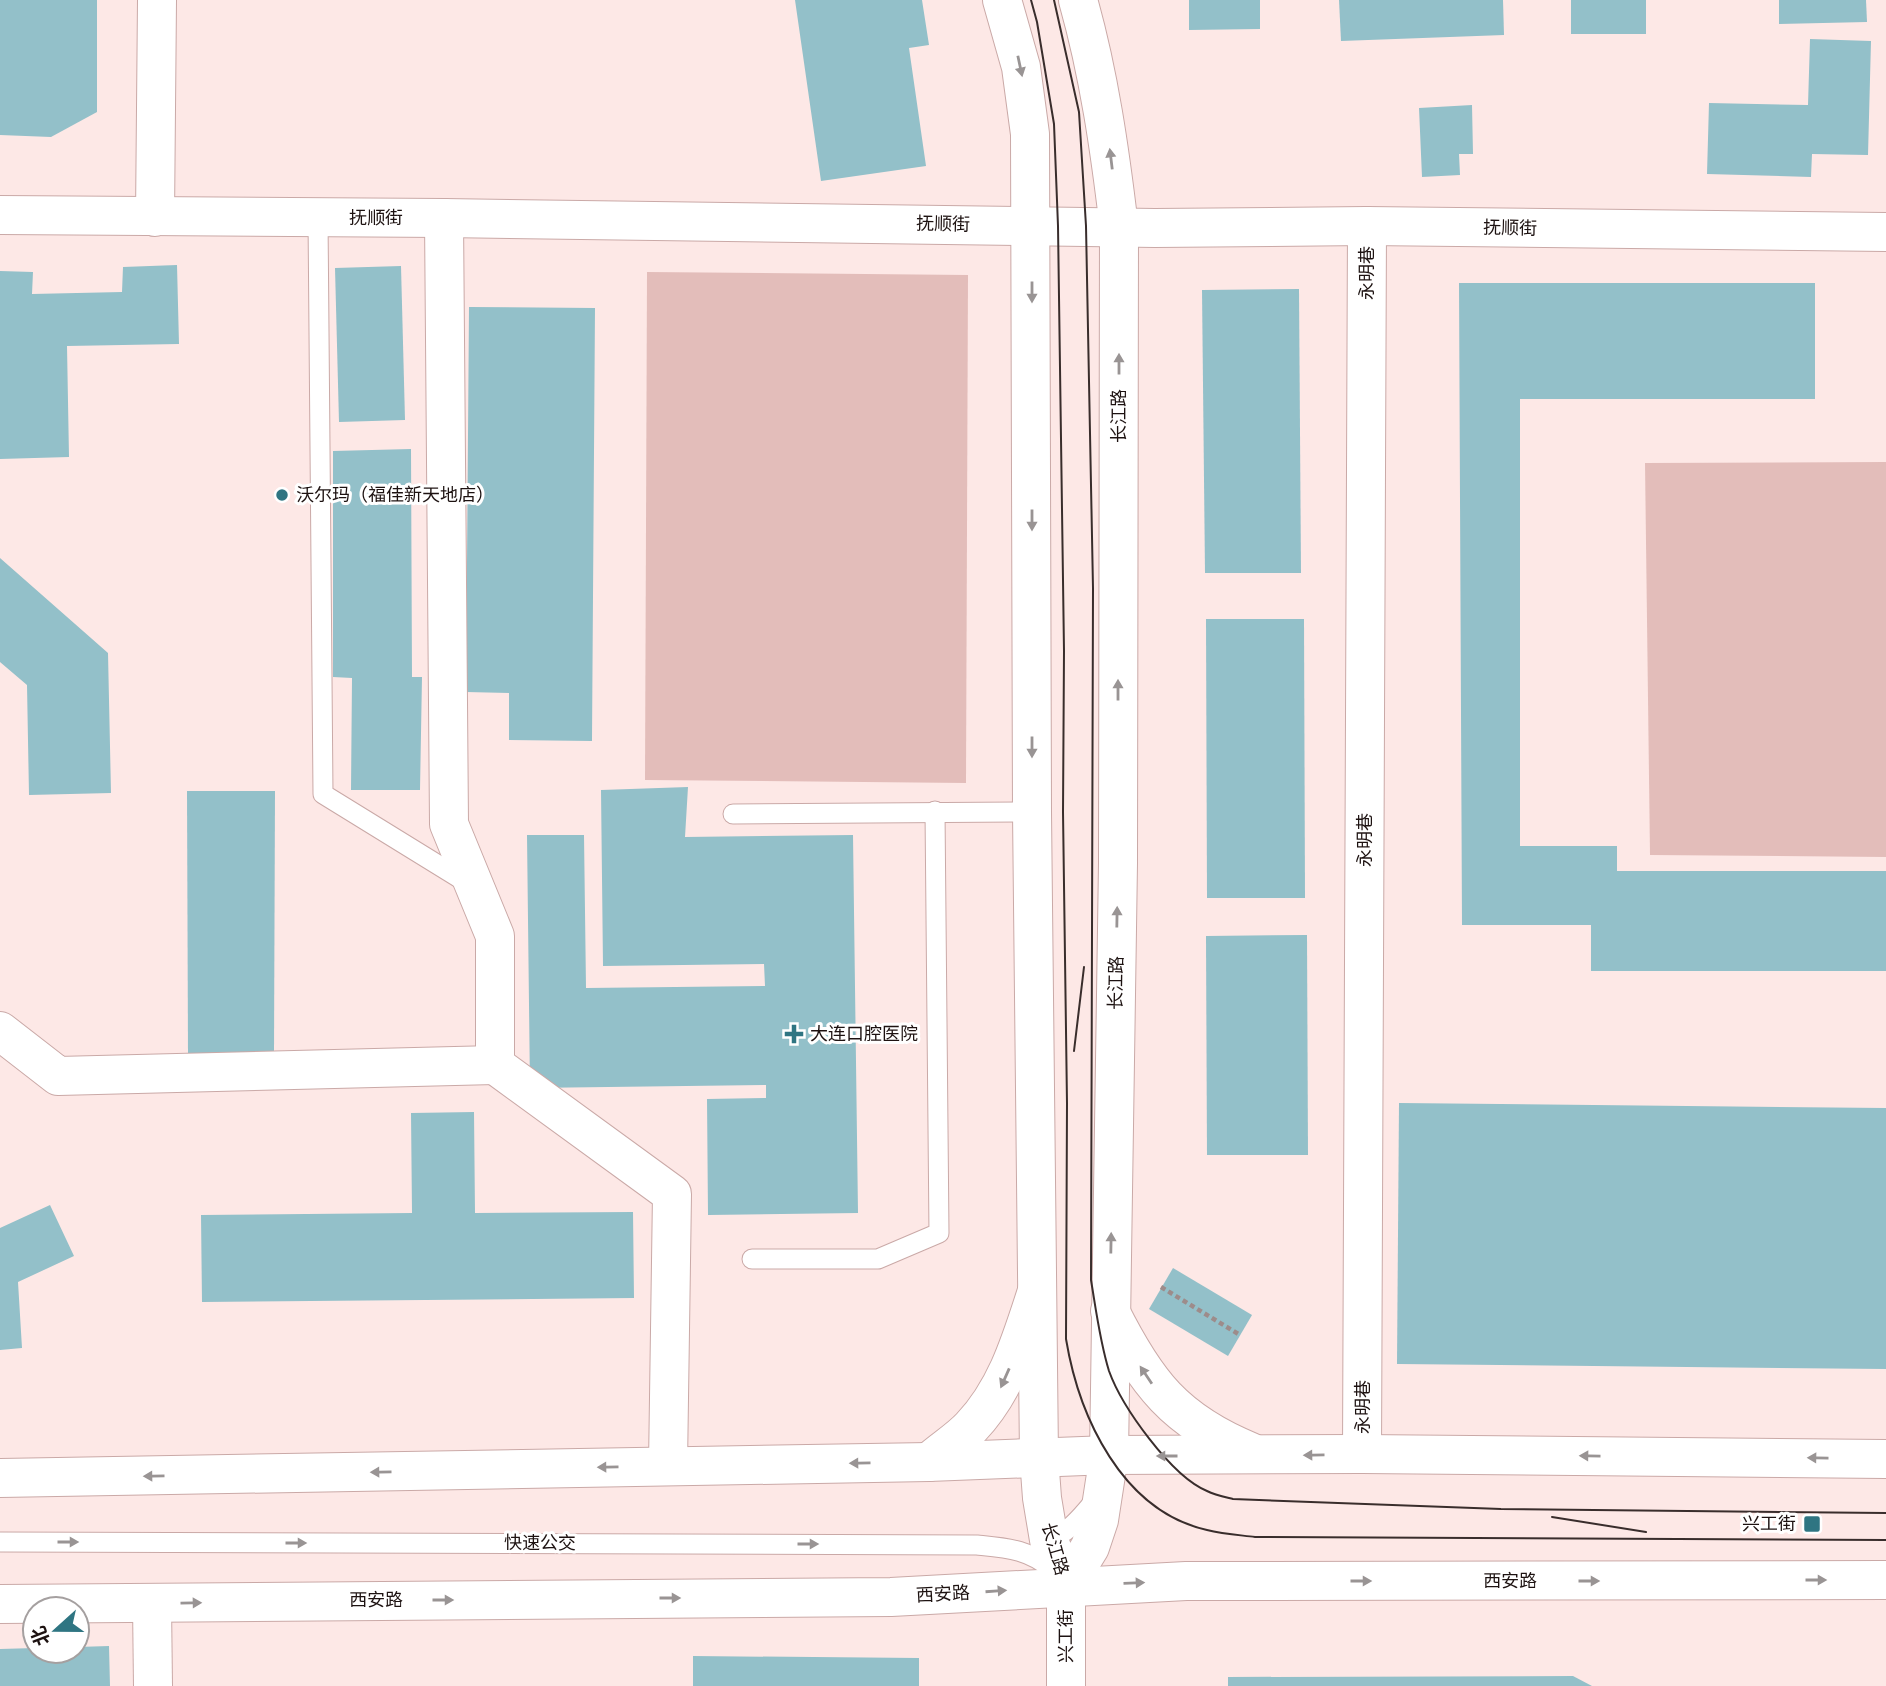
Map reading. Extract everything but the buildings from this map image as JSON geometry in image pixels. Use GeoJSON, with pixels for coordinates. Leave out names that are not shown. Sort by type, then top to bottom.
{"type":"FeatureCollection","features":[{"type":"Feature","properties":{"kind":"main road"},"geometry":{"type":"LineString","coordinates":[[155,217],[157,0]]}},
{"type":"Feature","properties":{"kind":"main road","name":"长江路"},"geometry":{"type":"LineString","coordinates":[[1002,0],[1021,66],[1030,134],[1032,812],[1039,1457],[1049,1540],[1066,1586]]}},
{"type":"Feature","properties":{"kind":"main road","name":"长江路"},"geometry":{"type":"LineString","coordinates":[[1066,1586],[1090,1547],[1099,1520],[1106,1474],[1118,863],[1119,227],[1109,144],[1089,39],[1078,0]]}},
{"type":"Feature","properties":{"kind":"main road","name":"抚顺街"},"geometry":{"type":"LineString","coordinates":[[0,215],[1886,232]]}},
{"type":"Feature","properties":{"kind":"main road"},"geometry":{"type":"LineString","coordinates":[[444,218],[449,824],[495,936],[495,1065]]}},
{"type":"Feature","properties":{"kind":"main road","name":"永明巷"},"geometry":{"type":"LineString","coordinates":[[1362,1454],[1367,226]]}},
{"type":"Feature","properties":{"kind":"main road"},"geometry":{"type":"LineString","coordinates":[[0,1031],[58,1076],[495,1065],[672,1194],[668,1466]]}},
{"type":"Feature","properties":{"kind":"main road"},"geometry":{"type":"LineString","coordinates":[[929,1462],[970,1427],[1000,1390],[1020,1344],[1037,1291]]}},
{"type":"Feature","properties":{"kind":"main road"},"geometry":{"type":"LineString","coordinates":[[1110,1311],[1131,1354],[1155,1388],[1185,1415],[1221,1440],[1260,1455]]}},
{"type":"Feature","properties":{"kind":"main road"},"geometry":{"type":"LineString","coordinates":[[0,1478],[929,1462],[1039,1457],[1106,1474],[1260,1455],[1886,1459]]}},
{"type":"Feature","properties":{"kind":"main road","name":"西安路"},"geometry":{"type":"LineString","coordinates":[[0,1604],[891,1597],[1186,1581],[1886,1580]]}},
{"type":"Feature","properties":{"kind":"main road","name":"兴工街"},"geometry":{"type":"LineString","coordinates":[[1066,1586],[1066,1686]]}},
{"type":"Feature","properties":{"kind":"main road"},"geometry":{"type":"LineString","coordinates":[[152,1604],[153,1686]]}},
{"type":"Feature","properties":{"kind":"lane"},"geometry":{"type":"LineString","coordinates":[[318,217],[323,794],[475,888]]}},
{"type":"Feature","properties":{"kind":"lane"},"geometry":{"type":"LineString","coordinates":[[752,1259],[878,1259],[939,1233],[935,811]]}},
{"type":"Feature","properties":{"kind":"lane"},"geometry":{"type":"LineString","coordinates":[[733,814],[1032,812]]}},
{"type":"Feature","properties":{"kind":"lane"},"geometry":{"type":"LineString","coordinates":[[977,1545],[1049,1540],[1068,1529],[1106,1474]]}},
{"type":"Feature","properties":{"kind":"lane","name":"快速公交"},"geometry":{"type":"LineString","coordinates":[[0,1542],[977,1545],[1010,1548],[1036,1556],[1052,1569],[1066,1586]]}},
{"type":"Feature","properties":{"kind":"path"},"geometry":{"type":"LineString","coordinates":[[1161,1287],[1240,1335]]}},
{"type":"Feature","properties":{"kind":"shaded area"},"geometry":{"type":"Polygon","coordinates":[[[647,272],[968,275],[966,783],[645,780],[647,272]]]}},
{"type":"Feature","properties":{"kind":"shaded area"},"geometry":{"type":"Polygon","coordinates":[[[1886,462],[1886,857],[1650,855],[1645,463],[1886,462]]]}},
{"type":"Feature","properties":{"kind":"tram line"},"geometry":{"type":"LineString","coordinates":[[1031,0],[1054,124],[1058,226],[1064,651],[1066,1339],[1072,1369],[1094,1429],[1128,1482],[1151,1503],[1177,1520],[1225,1533],[1255,1537],[1886,1540]]}},
{"type":"Feature","properties":{"kind":"tram line"},"geometry":{"type":"LineString","coordinates":[[1054,0],[1079,112],[1086,226],[1093,588],[1091,1280],[1098,1326],[1115,1386],[1149,1439],[1178,1471],[1207,1491],[1233,1499],[1501,1509],[1886,1513]]}},
{"type":"Feature","properties":{"kind":"tram line"},"geometry":{"type":"LineString","coordinates":[[1074,1051],[1084,967]]}},
{"type":"Feature","properties":{"kind":"tram line"},"geometry":{"type":"LineString","coordinates":[[1552,1517],[1646,1532]]}},
{"type":"Feature","properties":{"kind":"place","name":"沃尔玛（福佳新天地店）"},"geometry":{"type":"Point","coordinates":[282,495]}},
{"type":"Feature","properties":{"kind":"place","name":"大连口腔医院"},"geometry":{"type":"Point","coordinates":[794,1034]}},
{"type":"Feature","properties":{"kind":"place","name":"兴工街"},"geometry":{"type":"Point","coordinates":[1812,1524]}}]}
